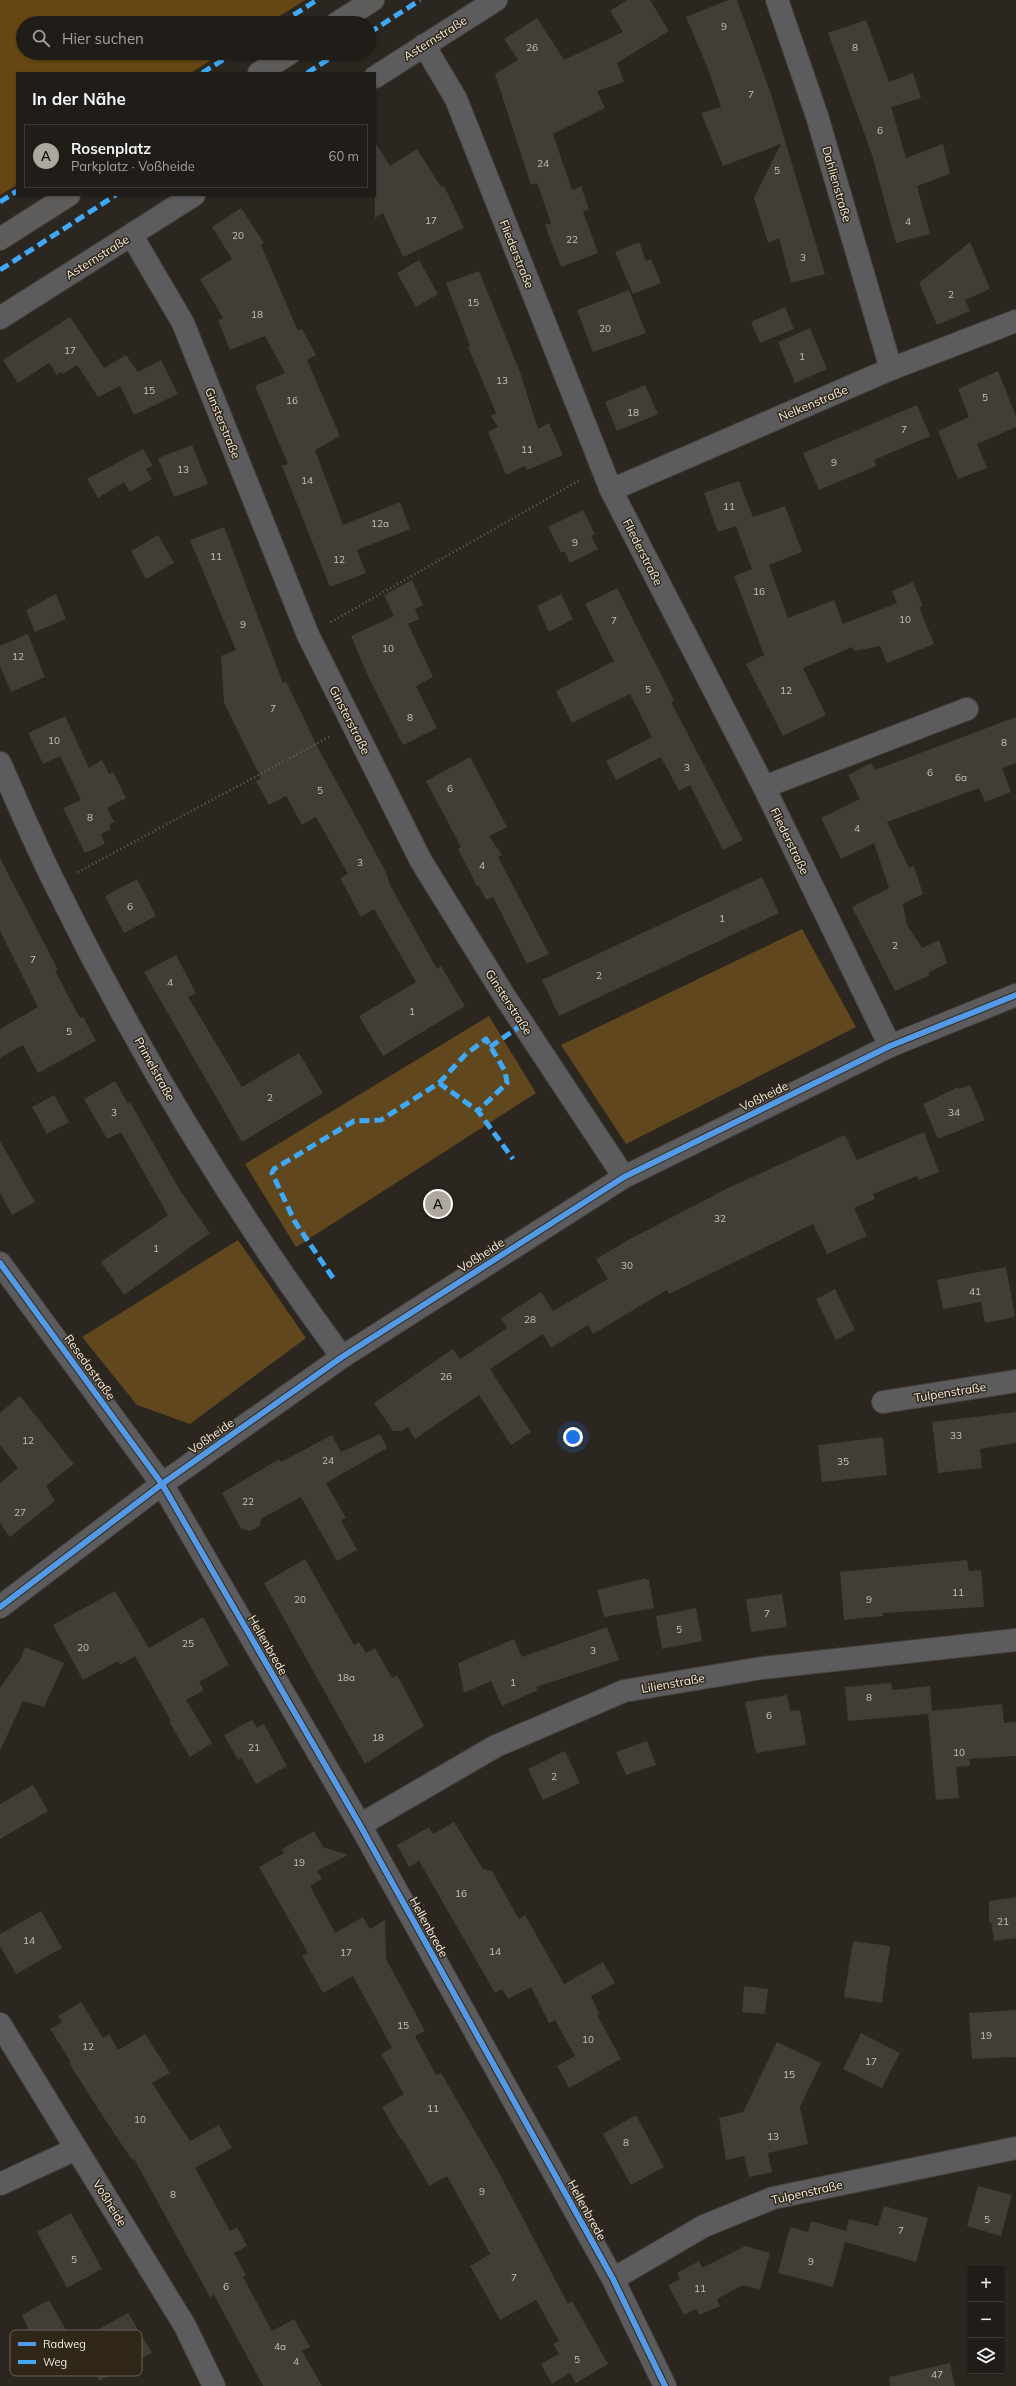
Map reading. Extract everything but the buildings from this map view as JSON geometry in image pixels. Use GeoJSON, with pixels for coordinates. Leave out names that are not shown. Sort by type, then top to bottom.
{"type":"FeatureCollection","features":[{"type":"Feature","properties":{"kind":"main road"},"geometry":{"type":"LineString","coordinates":[[348,16],[373,0]]}},
{"type":"Feature","properties":{"kind":"main road"},"geometry":{"type":"LineString","coordinates":[[261,72],[279,60]]}},
{"type":"Feature","properties":{"kind":"main road"},"geometry":{"type":"LineString","coordinates":[[0,239],[67,196]]}},
{"type":"Feature","properties":{"kind":"street","name":"Asternstraße"},"geometry":{"type":"LineString","coordinates":[[376,76],[496,0]]}},
{"type":"Feature","properties":{"kind":"street","name":"Dahlienstraße"},"geometry":{"type":"LineString","coordinates":[[777,0],[817,116],[891,369]]}},
{"type":"Feature","properties":{"kind":"street","name":"Fliederstraße"},"geometry":{"type":"LineString","coordinates":[[424,45],[456,100],[611,490],[764,787],[890,1046]]}},
{"type":"Feature","properties":{"kind":"street","name":"Asternstraße"},"geometry":{"type":"LineString","coordinates":[[0,318],[132,236],[192,196]]}},
{"type":"Feature","properties":{"kind":"street","name":"Ginsterstraße"},"geometry":{"type":"LineString","coordinates":[[132,236],[183,323],[308,636],[422,861],[506,997],[624,1177]]}},
{"type":"Feature","properties":{"kind":"street","name":"Nelkenstraße"},"geometry":{"type":"LineString","coordinates":[[611,490],[891,369],[1016,321]]}},
{"type":"Feature","properties":{"kind":"street"},"geometry":{"type":"LineString","coordinates":[[764,787],[967,709]]}},
{"type":"Feature","properties":{"kind":"street","name":"Primelstraße"},"geometry":{"type":"LineString","coordinates":[[0,763],[55,885],[96,965],[200,1148],[300,1300],[342,1357]]}},
{"type":"Feature","properties":{"kind":"street","name":"Voßheide"},"geometry":{"type":"LineString","coordinates":[[0,1607],[162,1484],[342,1357],[624,1177],[890,1046],[1016,995]]}},
{"type":"Feature","properties":{"kind":"street","name":"Resedastraße"},"geometry":{"type":"LineString","coordinates":[[0,1263],[162,1484]]}},
{"type":"Feature","properties":{"kind":"street","name":"Tulpenstraße"},"geometry":{"type":"LineString","coordinates":[[883,1402],[1016,1381]]}},
{"type":"Feature","properties":{"kind":"street","name":"Hellenbrede"},"geometry":{"type":"LineString","coordinates":[[162,1484],[360,1825],[613,2279],[665,2386]]}},
{"type":"Feature","properties":{"kind":"street","name":"Lilienstraße"},"geometry":{"type":"LineString","coordinates":[[360,1825],[496,1746],[624,1691],[762,1668],[1016,1640]]}},
{"type":"Feature","properties":{"kind":"street","name":"Voßheide"},"geometry":{"type":"LineString","coordinates":[[0,2024],[184,2326],[214,2386]]}},
{"type":"Feature","properties":{"kind":"street","name":"Tulpenstraße"},"geometry":{"type":"LineString","coordinates":[[613,2279],[704,2226],[773,2198],[1016,2148]]}},
{"type":"Feature","properties":{"kind":"street"},"geometry":{"type":"LineString","coordinates":[[0,2184],[76,2149]]}},
{"type":"Feature","properties":{"kind":"path"},"geometry":{"type":"LineString","coordinates":[[308,636],[602,468]]}},
{"type":"Feature","properties":{"kind":"path"},"geometry":{"type":"LineString","coordinates":[[55,885],[352,724]]}},
{"type":"Feature","properties":{"kind":"shaded area"},"geometry":{"type":"Polygon","coordinates":[[[0,0],[305,0],[280,16],[16,16],[16,60],[211,60],[193,72],[16,72],[16,186],[0,195],[0,0]]]}},
{"type":"Feature","properties":{"kind":"shaded area"},"geometry":{"type":"Polygon","coordinates":[[[802,929],[856,1027],[626,1144],[561,1045],[802,929]]]}},
{"type":"Feature","properties":{"kind":"shaded area"},"geometry":{"type":"Polygon","coordinates":[[[489,1016],[536,1093],[296,1247],[245,1164],[489,1016]]]}},
{"type":"Feature","properties":{"kind":"shaded area"},"geometry":{"type":"Polygon","coordinates":[[[238,1240],[306,1338],[190,1424],[137,1405],[82,1337],[238,1240]]]}},
{"type":"Feature","properties":{"kind":"marked path"},"geometry":{"type":"LineString","coordinates":[[292,16],[317,0]]}},
{"type":"Feature","properties":{"kind":"marked path"},"geometry":{"type":"LineString","coordinates":[[376,28],[420,0]]}},
{"type":"Feature","properties":{"kind":"marked path"},"geometry":{"type":"LineString","coordinates":[[204,72],[223,60]]}},
{"type":"Feature","properties":{"kind":"marked path"},"geometry":{"type":"LineString","coordinates":[[309,72],[327,60]]}},
{"type":"Feature","properties":{"kind":"marked path"},"geometry":{"type":"LineString","coordinates":[[0,202],[16,192]]}},
{"type":"Feature","properties":{"kind":"marked path"},"geometry":{"type":"LineString","coordinates":[[0,270],[114,196]]}},
{"type":"Feature","properties":{"kind":"marked path"},"geometry":{"type":"LineString","coordinates":[[490,1047],[523,1024]]}},
{"type":"Feature","properties":{"kind":"marked path"},"geometry":{"type":"LineString","coordinates":[[439,1083],[465,1055],[486,1039],[505,1071],[507,1083],[478,1111]]}},
{"type":"Feature","properties":{"kind":"marked path"},"geometry":{"type":"LineString","coordinates":[[333,1278],[295,1222],[272,1173],[274,1169],[354,1121],[381,1120],[439,1083],[478,1111],[513,1159]]}},
{"type":"Feature","properties":{"kind":"cycle path"},"geometry":{"type":"LineString","coordinates":[[0,1607],[162,1484],[342,1357],[624,1177],[890,1046],[1016,995]]}},
{"type":"Feature","properties":{"kind":"cycle path"},"geometry":{"type":"LineString","coordinates":[[0,1263],[162,1484],[360,1825],[613,2279],[665,2386]]}},
{"type":"Feature","properties":{"kind":"place","name":"Rosenplatz"},"geometry":{"type":"Point","coordinates":[438,1204]}}]}
